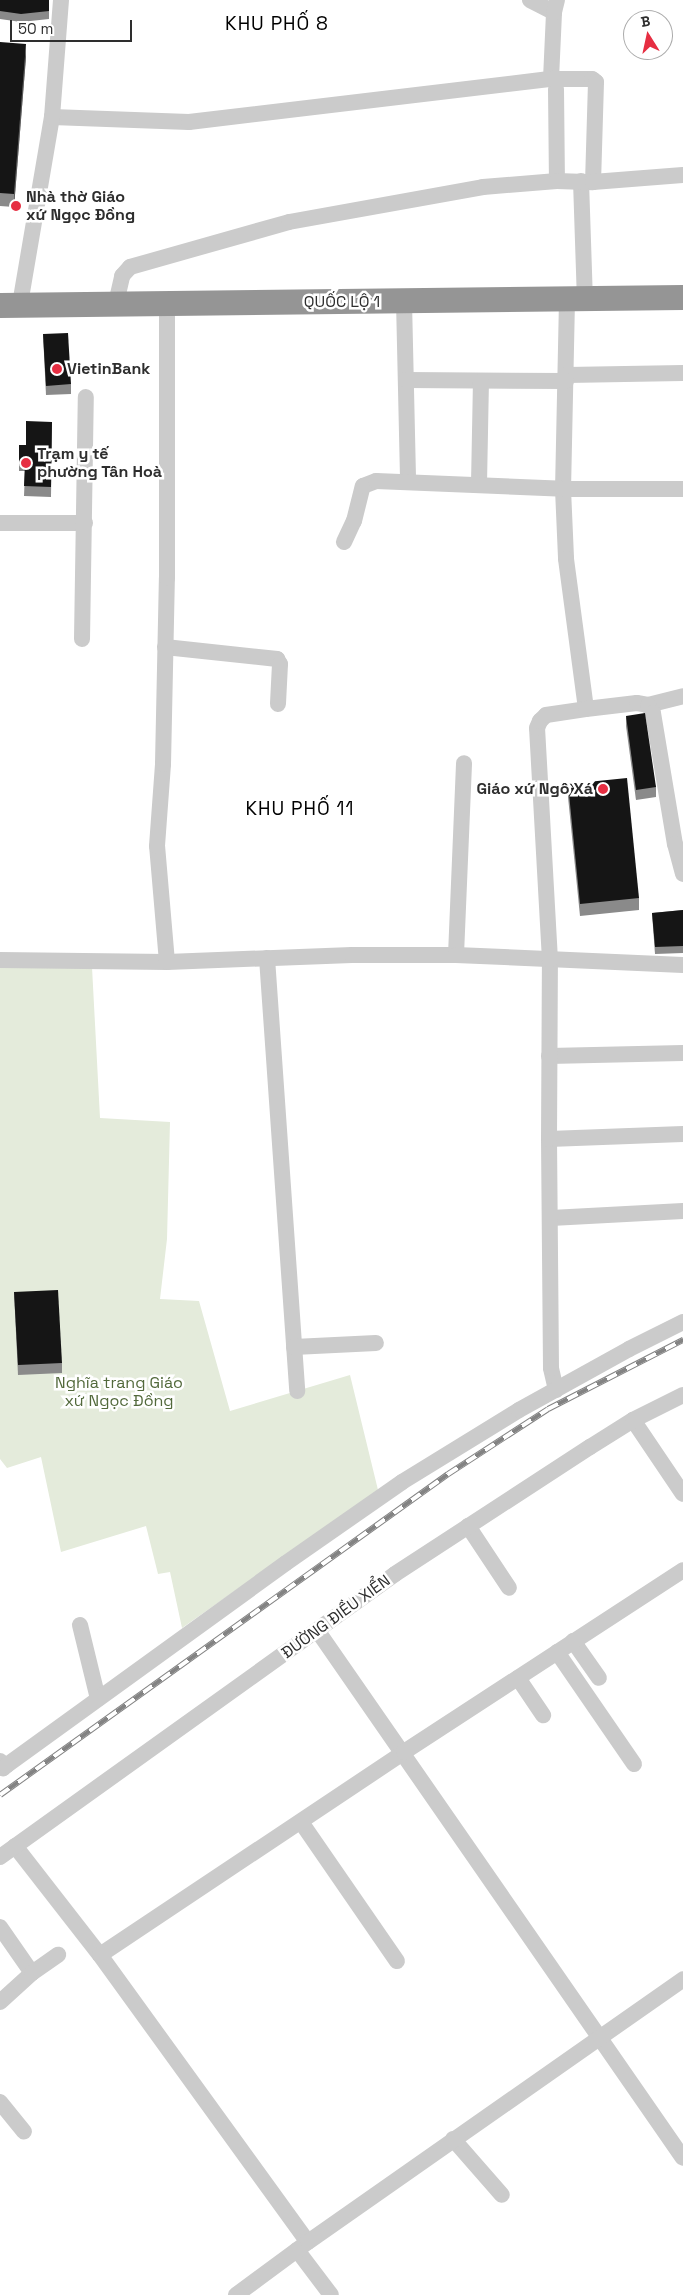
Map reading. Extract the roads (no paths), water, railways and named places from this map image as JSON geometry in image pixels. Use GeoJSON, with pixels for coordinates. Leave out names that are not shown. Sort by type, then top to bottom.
{"type":"FeatureCollection","features":[{"type":"Feature","properties":{"kind":"highway","name":"QUỐC LỘ 1"},"geometry":{"type":"LineString","coordinates":[[10,305],[576,300],[683,297]]}},
{"type":"Feature","properties":{"kind":"street"},"geometry":{"type":"LineString","coordinates":[[10,305],[52,117],[61,0]]}},
{"type":"Feature","properties":{"kind":"street"},"geometry":{"type":"LineString","coordinates":[[530,0],[555,6],[554,84],[557,181]]}},
{"type":"Feature","properties":{"kind":"street"},"geometry":{"type":"LineString","coordinates":[[52,117],[189,122],[595,81],[576,300],[566,378],[563,489],[566,559],[586,709]]}},
{"type":"Feature","properties":{"kind":"street"},"geometry":{"type":"LineString","coordinates":[[116,303],[122,276],[130,267],[288,222],[483,187],[557,181],[587,182],[683,175]]}},
{"type":"Feature","properties":{"kind":"street"},"geometry":{"type":"LineString","coordinates":[[404,301],[408,482]]}},
{"type":"Feature","properties":{"kind":"street"},"geometry":{"type":"LineString","coordinates":[[167,303],[163,764],[157,846],[167,962]]}},
{"type":"Feature","properties":{"kind":"street"},"geometry":{"type":"LineString","coordinates":[[406,380],[481,381],[683,373]]}},
{"type":"Feature","properties":{"kind":"street"},"geometry":{"type":"LineString","coordinates":[[479,484],[481,381]]}},
{"type":"Feature","properties":{"kind":"street"},"geometry":{"type":"LineString","coordinates":[[82,639],[86,397]]}},
{"type":"Feature","properties":{"kind":"street"},"geometry":{"type":"LineString","coordinates":[[344,542],[354,521],[363,486],[376,481],[563,489],[683,489]]}},
{"type":"Feature","properties":{"kind":"street"},"geometry":{"type":"LineString","coordinates":[[0,523],[84,523]]}},
{"type":"Feature","properties":{"kind":"street"},"geometry":{"type":"LineString","coordinates":[[165,647],[277,658],[280,664],[278,704]]}},
{"type":"Feature","properties":{"kind":"street"},"geometry":{"type":"LineString","coordinates":[[556,1390],[551,1368],[550,960],[537,728],[540,721],[546,715],[638,703],[648,705],[683,696]]}},
{"type":"Feature","properties":{"kind":"street"},"geometry":{"type":"LineString","coordinates":[[648,705],[653,713],[675,844],[683,874]]}},
{"type":"Feature","properties":{"kind":"street"},"geometry":{"type":"LineString","coordinates":[[456,955],[464,763]]}},
{"type":"Feature","properties":{"kind":"street"},"geometry":{"type":"LineString","coordinates":[[0,960],[167,962],[267,958],[456,955],[683,965]]}},
{"type":"Feature","properties":{"kind":"street"},"geometry":{"type":"LineString","coordinates":[[267,958],[296,1391]]}},
{"type":"Feature","properties":{"kind":"street"},"geometry":{"type":"LineString","coordinates":[[549,1056],[683,1053]]}},
{"type":"Feature","properties":{"kind":"street"},"geometry":{"type":"LineString","coordinates":[[549,1139],[683,1134]]}},
{"type":"Feature","properties":{"kind":"street"},"geometry":{"type":"LineString","coordinates":[[551,1218],[683,1211]]}},
{"type":"Feature","properties":{"kind":"street"},"geometry":{"type":"LineString","coordinates":[[1,1766],[402,1482],[556,1390],[629,1349],[683,1322]]}},
{"type":"Feature","properties":{"kind":"street"},"geometry":{"type":"LineString","coordinates":[[294,1348],[376,1343]]}},
{"type":"Feature","properties":{"kind":"street","name":"ĐƯỜNG ĐIỀU XIỂN"},"geometry":{"type":"LineString","coordinates":[[0,1857],[317,1630],[468,1526],[633,1420],[683,1396]]}},
{"type":"Feature","properties":{"kind":"street"},"geometry":{"type":"LineString","coordinates":[[633,1420],[683,1494]]}},
{"type":"Feature","properties":{"kind":"street"},"geometry":{"type":"LineString","coordinates":[[468,1526],[509,1588]]}},
{"type":"Feature","properties":{"kind":"street"},"geometry":{"type":"LineString","coordinates":[[100,1955],[404,1752],[683,1570]]}},
{"type":"Feature","properties":{"kind":"street"},"geometry":{"type":"LineString","coordinates":[[80,1625],[98,1699]]}},
{"type":"Feature","properties":{"kind":"street"},"geometry":{"type":"LineString","coordinates":[[317,1630],[404,1752],[683,2158]]}},
{"type":"Feature","properties":{"kind":"street"},"geometry":{"type":"LineString","coordinates":[[573,1641],[599,1678]]}},
{"type":"Feature","properties":{"kind":"street"},"geometry":{"type":"LineString","coordinates":[[557,1652],[634,1764]]}},
{"type":"Feature","properties":{"kind":"street"},"geometry":{"type":"LineString","coordinates":[[518,1678],[543,1715]]}},
{"type":"Feature","properties":{"kind":"street"},"geometry":{"type":"LineString","coordinates":[[301,1822],[397,1961]]}},
{"type":"Feature","properties":{"kind":"street"},"geometry":{"type":"LineString","coordinates":[[15,1846],[100,1955],[302,2246],[332,2295]]}},
{"type":"Feature","properties":{"kind":"street"},"geometry":{"type":"LineString","coordinates":[[0,1927],[32,1973]]}},
{"type":"Feature","properties":{"kind":"street"},"geometry":{"type":"LineString","coordinates":[[0,2002],[32,1973],[58,1955]]}},
{"type":"Feature","properties":{"kind":"street"},"geometry":{"type":"LineString","coordinates":[[236,2295],[453,2139],[683,1979]]}},
{"type":"Feature","properties":{"kind":"street"},"geometry":{"type":"LineString","coordinates":[[0,2102],[24,2132]]}},
{"type":"Feature","properties":{"kind":"street"},"geometry":{"type":"LineString","coordinates":[[453,2139],[502,2195]]}},
{"type":"Feature","properties":{"kind":"railway"},"geometry":{"type":"LineString","coordinates":[[0,1795],[448,1474],[548,1409],[683,1340]]}},
{"type":"Feature","properties":{"kind":"place","name":"Nhà thờ Giáo xứ Ngọc Đồng"},"geometry":{"type":"Point","coordinates":[16,206]}},
{"type":"Feature","properties":{"kind":"place","name":"VietinBank"},"geometry":{"type":"Point","coordinates":[57,369]}},
{"type":"Feature","properties":{"kind":"place","name":"Trạm y tế phường Tân Hoà"},"geometry":{"type":"Point","coordinates":[26,463]}},
{"type":"Feature","properties":{"kind":"place","name":"Giáo xứ Ngô Xá"},"geometry":{"type":"Point","coordinates":[603,789]}},
{"type":"Feature","properties":{"kind":"district","name":"KHU PHỐ 8"},"geometry":{"type":"Point","coordinates":[277,24]}},
{"type":"Feature","properties":{"kind":"district","name":"KHU PHỐ 11"},"geometry":{"type":"Point","coordinates":[300,809]}},
{"type":"Feature","properties":{"kind":"park label","name":"Nghĩa trang Giáo xứ Ngọc Đồng"},"geometry":{"type":"Point","coordinates":[119,1392]}}]}
